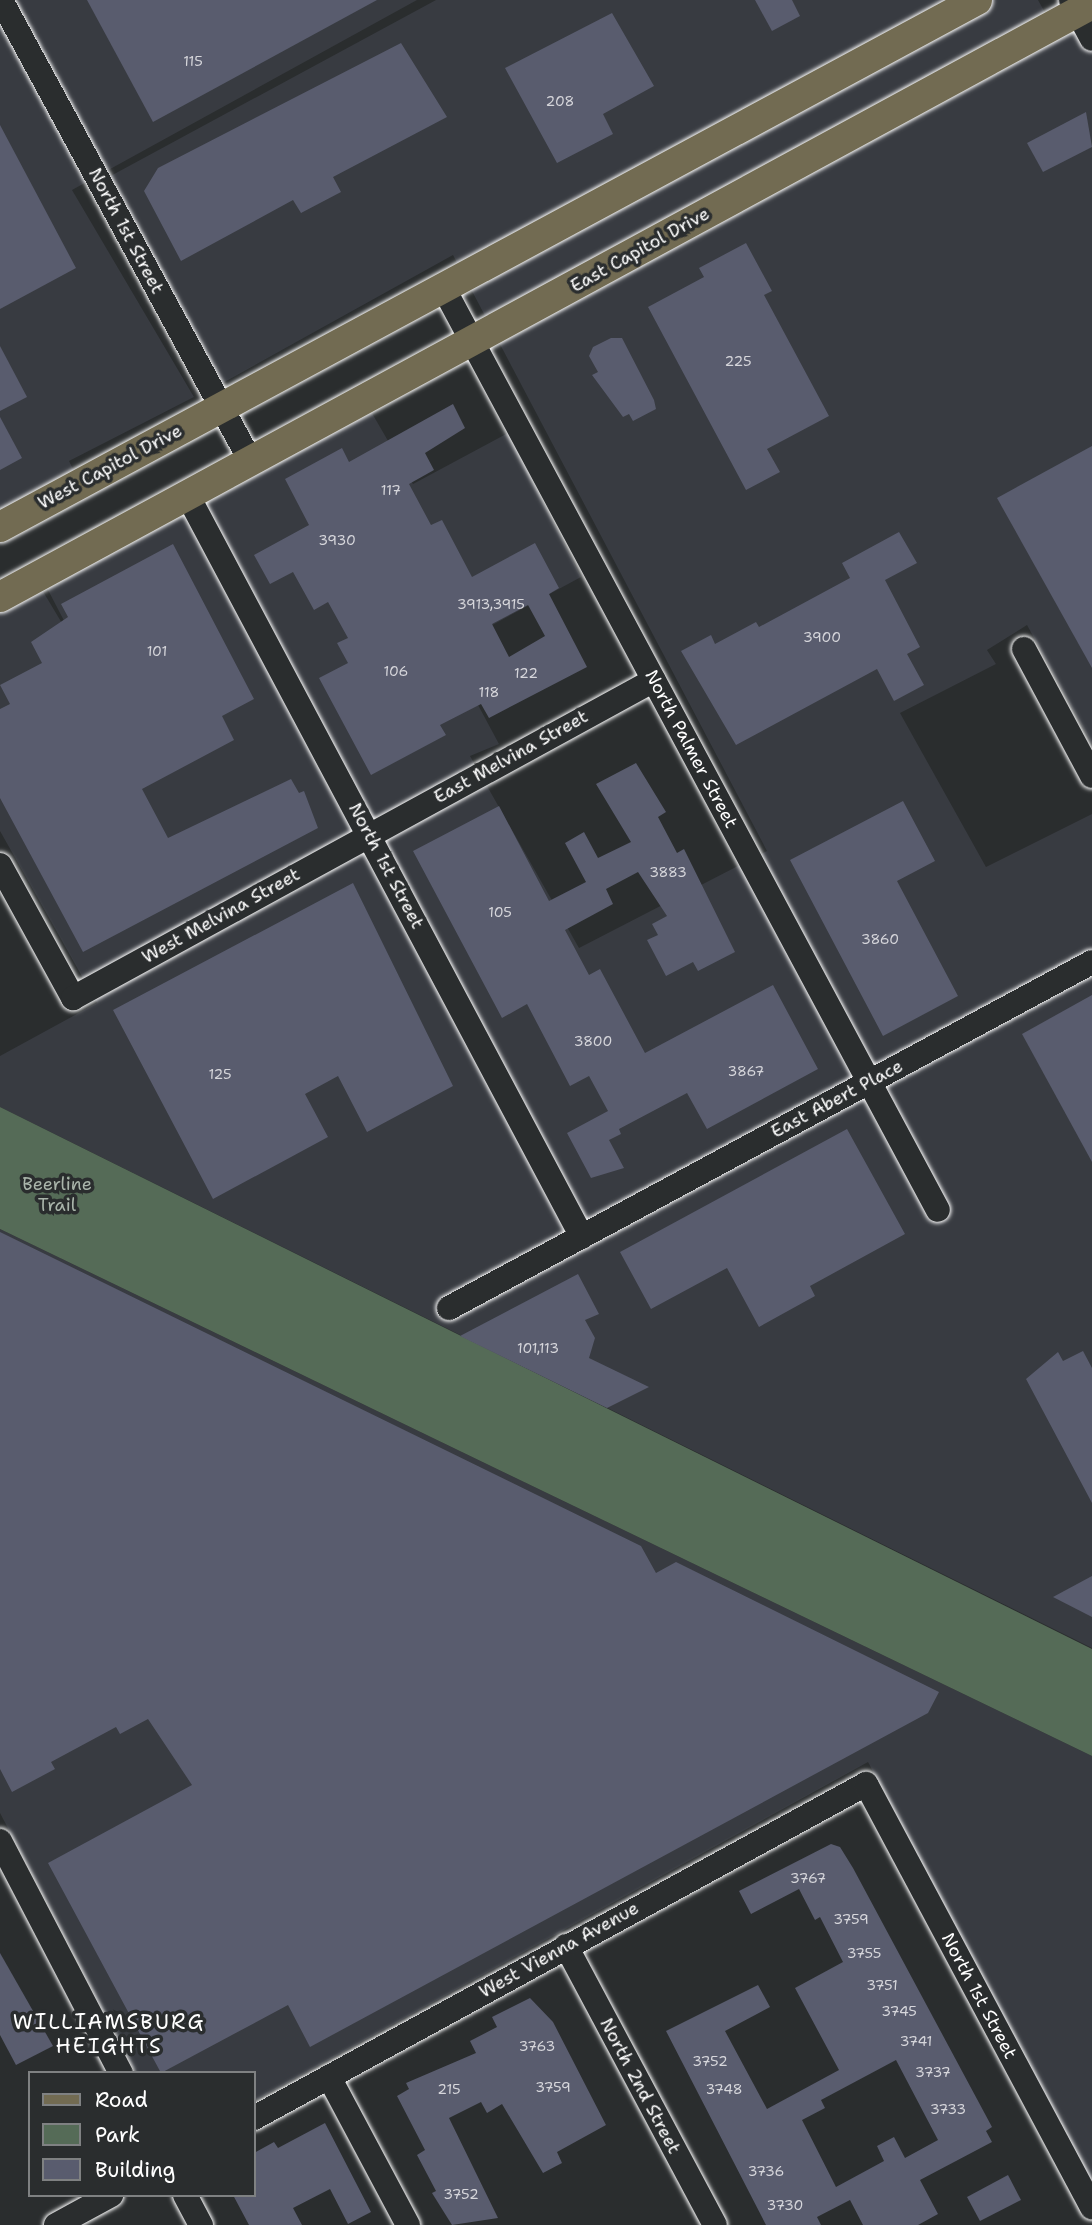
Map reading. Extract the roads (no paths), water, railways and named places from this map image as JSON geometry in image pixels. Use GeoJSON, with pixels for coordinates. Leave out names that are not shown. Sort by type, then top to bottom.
{"type":"FeatureCollection","features":[{"type":"Feature","properties":{"kind":"main road"},"geometry":{"type":"LineString","coordinates":[[221,407],[977,0]]}},
{"type":"Feature","properties":{"kind":"main road","name":"East Capitol Drive"},"geometry":{"type":"LineString","coordinates":[[188,496],[1080,5]]}},
{"type":"Feature","properties":{"kind":"main road","name":"West Capitol Drive"},"geometry":{"type":"LineString","coordinates":[[0,527],[221,407]]}},
{"type":"Feature","properties":{"kind":"main road"},"geometry":{"type":"LineString","coordinates":[[0,597],[188,496]]}},
{"type":"Feature","properties":{"kind":"street","name":"North 1st Street"},"geometry":{"type":"LineString","coordinates":[[1,0],[251,462]]}},
{"type":"Feature","properties":{"kind":"street"},"geometry":{"type":"LineString","coordinates":[[1080,5],[1092,39]]}},
{"type":"Feature","properties":{"kind":"street","name":"North Palmer Street"},"geometry":{"type":"LineString","coordinates":[[443,287],[938,1210]]}},
{"type":"Feature","properties":{"kind":"street","name":"North 1st Street"},"geometry":{"type":"LineString","coordinates":[[188,496],[582,1237]]}},
{"type":"Feature","properties":{"kind":"street"},"geometry":{"type":"LineString","coordinates":[[1024,649],[1092,776]]}},
{"type":"Feature","properties":{"kind":"street","name":"East Melvina Street"},"geometry":{"type":"LineString","coordinates":[[369,835],[654,680]]}},
{"type":"Feature","properties":{"kind":"street","name":"West Melvina Street"},"geometry":{"type":"LineString","coordinates":[[0,865],[74,998],[369,835]]}},
{"type":"Feature","properties":{"kind":"street","name":"East Abert Place"},"geometry":{"type":"LineString","coordinates":[[449,1308],[1092,962]]}},
{"type":"Feature","properties":{"kind":"street","name":"North 1st Street"},"geometry":{"type":"LineString","coordinates":[[866,1784],[1092,2208]]}},
{"type":"Feature","properties":{"kind":"street","name":"West Vienna Avenue"},"geometry":{"type":"LineString","coordinates":[[256,2117],[866,1784]]}},
{"type":"Feature","properties":{"kind":"street"},"geometry":{"type":"LineString","coordinates":[[0,1841],[120,2071]]}},
{"type":"Feature","properties":{"kind":"street","name":"North 2nd Street"},"geometry":{"type":"LineString","coordinates":[[566,1946],[715,2225]]}},
{"type":"Feature","properties":{"kind":"street"},"geometry":{"type":"LineString","coordinates":[[329,2077],[408,2225]]}},
{"type":"Feature","properties":{"kind":"street"},"geometry":{"type":"LineString","coordinates":[[56,2225],[107,2197]]}},
{"type":"Feature","properties":{"kind":"street"},"geometry":{"type":"LineString","coordinates":[[186,2197],[201,2225]]}},
{"type":"Feature","properties":{"kind":"district","name":"WILLIAMSBURG HEIGHTS"},"geometry":{"type":"Point","coordinates":[109,2034]}},
{"type":"Feature","properties":{"kind":"park label","name":"Beerline Trail"},"geometry":{"type":"Point","coordinates":[57,1195]}}]}
